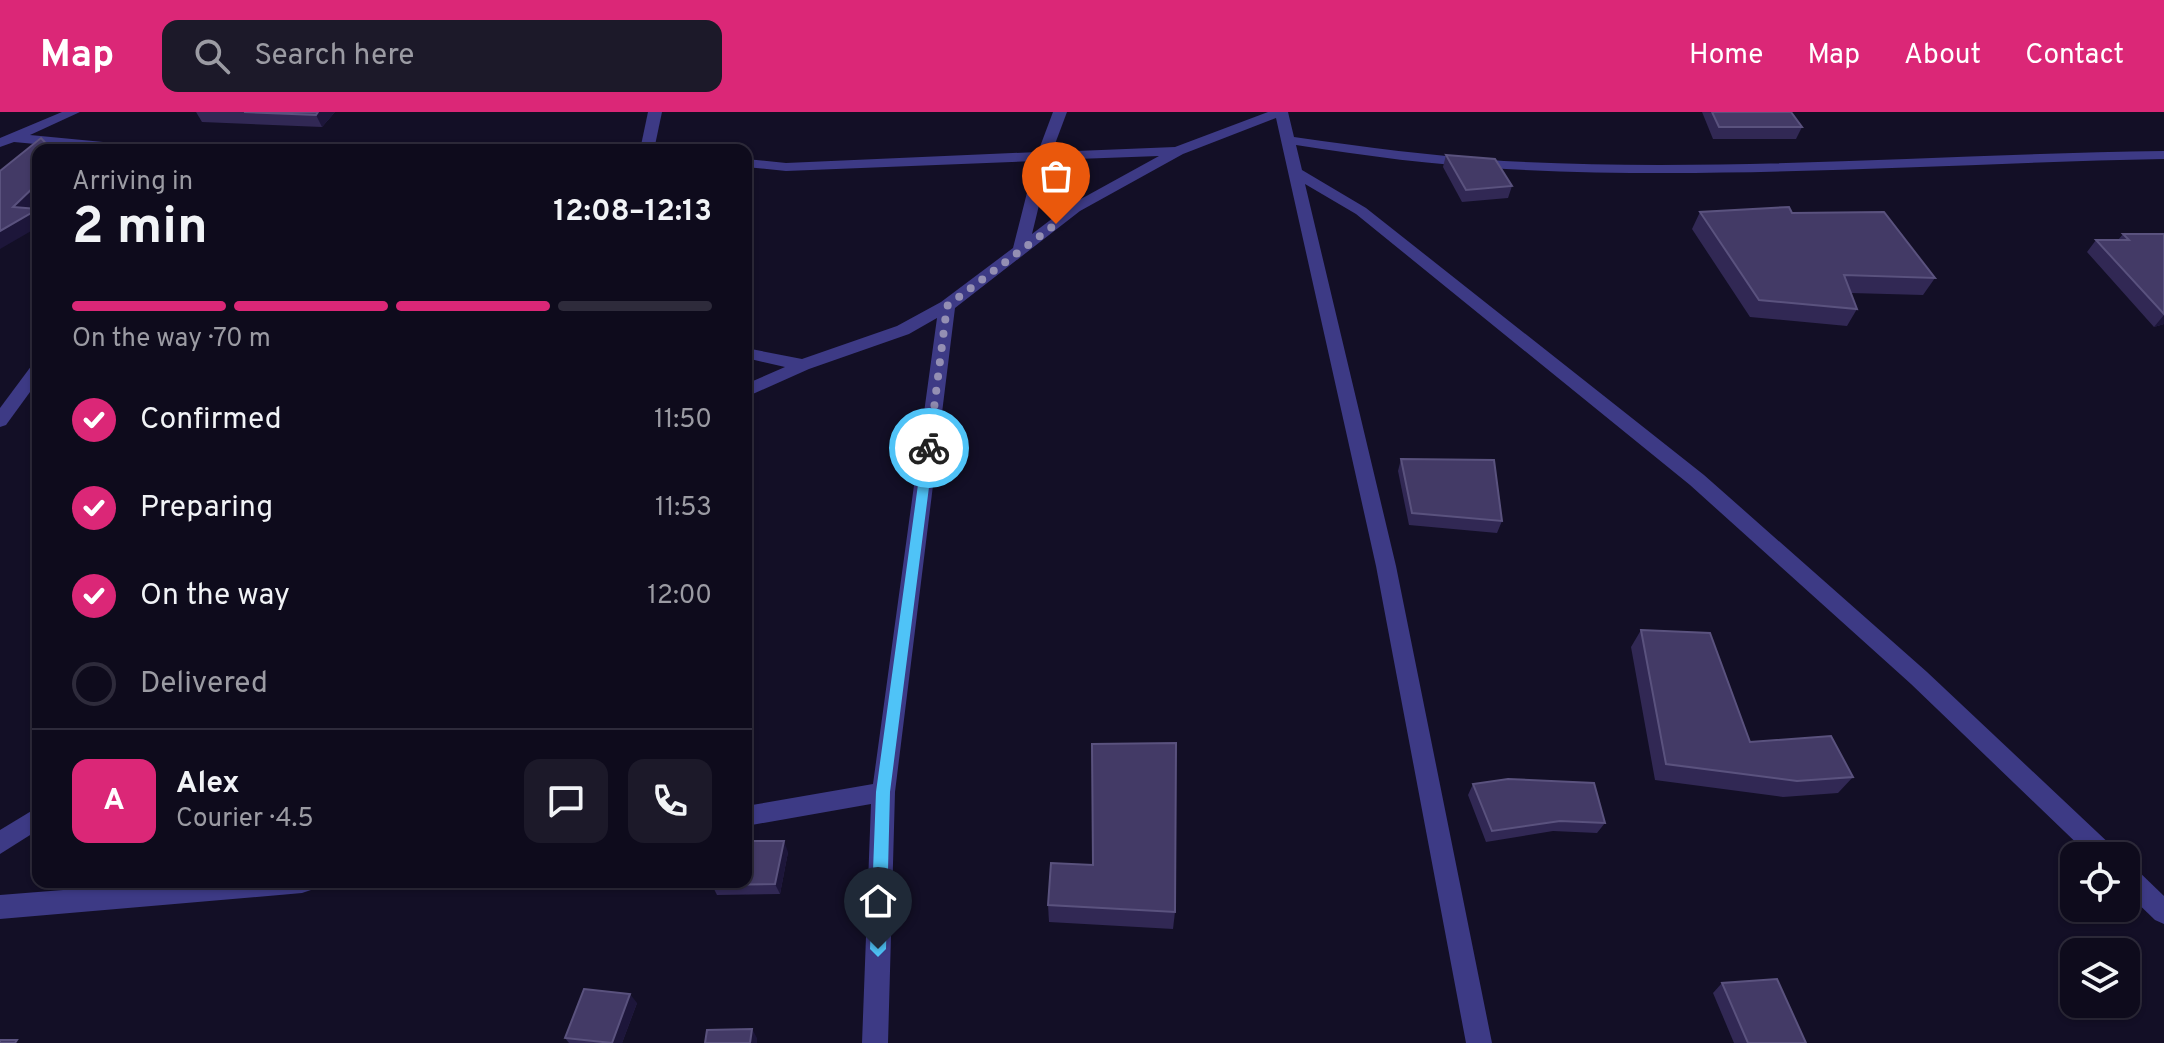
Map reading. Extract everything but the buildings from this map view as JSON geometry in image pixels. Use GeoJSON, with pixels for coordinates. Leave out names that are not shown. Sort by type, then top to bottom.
{"type":"FeatureCollection","features":[{"type":"Feature","properties":{"kind":"street"},"geometry":{"type":"LineString","coordinates":[[6,140],[73,112]]}},
{"type":"Feature","properties":{"kind":"street"},"geometry":{"type":"LineString","coordinates":[[648,144],[655,112]]}},
{"type":"Feature","properties":{"kind":"street"},"geometry":{"type":"LineString","coordinates":[[1019,254],[1044,155],[1060,112]]}},
{"type":"Feature","properties":{"kind":"street"},"geometry":{"type":"LineString","coordinates":[[752,388],[803,365],[903,330],[947,306],[1019,254],[1075,208],[1178,151],[1280,112],[1386,566],[1479,1043]]}},
{"type":"Feature","properties":{"kind":"street"},"geometry":{"type":"LineString","coordinates":[[6,140],[62,144]]}},
{"type":"Feature","properties":{"kind":"street"},"geometry":{"type":"LineString","coordinates":[[1287,140],[1399,158],[1549,166],[1718,166],[2164,155]]}},
{"type":"Feature","properties":{"kind":"street"},"geometry":{"type":"LineString","coordinates":[[752,164],[786,167],[1178,151]]}},
{"type":"Feature","properties":{"kind":"street"},"geometry":{"type":"LineString","coordinates":[[1294,172],[1361,211],[1697,480],[1919,678],[2091,842]]}},
{"type":"Feature","properties":{"kind":"street"},"geometry":{"type":"LineString","coordinates":[[875,1043],[883,792],[947,306]]}},
{"type":"Feature","properties":{"kind":"street"},"geometry":{"type":"LineString","coordinates":[[752,354],[803,365]]}},
{"type":"Feature","properties":{"kind":"street"},"geometry":{"type":"LineString","coordinates":[[0,421],[32,377]]}},
{"type":"Feature","properties":{"kind":"street"},"geometry":{"type":"LineString","coordinates":[[752,815],[883,792]]}},
{"type":"Feature","properties":{"kind":"street"},"geometry":{"type":"LineString","coordinates":[[5,837],[32,821]]}},
{"type":"Feature","properties":{"kind":"street"},"geometry":{"type":"LineString","coordinates":[[0,907],[230,888]]}},
{"type":"Feature","properties":{"kind":"street"},"geometry":{"type":"LineString","coordinates":[[2140,889],[2164,912]]}},
{"type":"Feature","properties":{"kind":"way so far"},"geometry":{"type":"LineString","coordinates":[[929,448],[947,306],[1056,224]]}},
{"type":"Feature","properties":{"kind":"route"},"geometry":{"type":"LineString","coordinates":[[878,949],[883,792],[929,448]]}}]}
